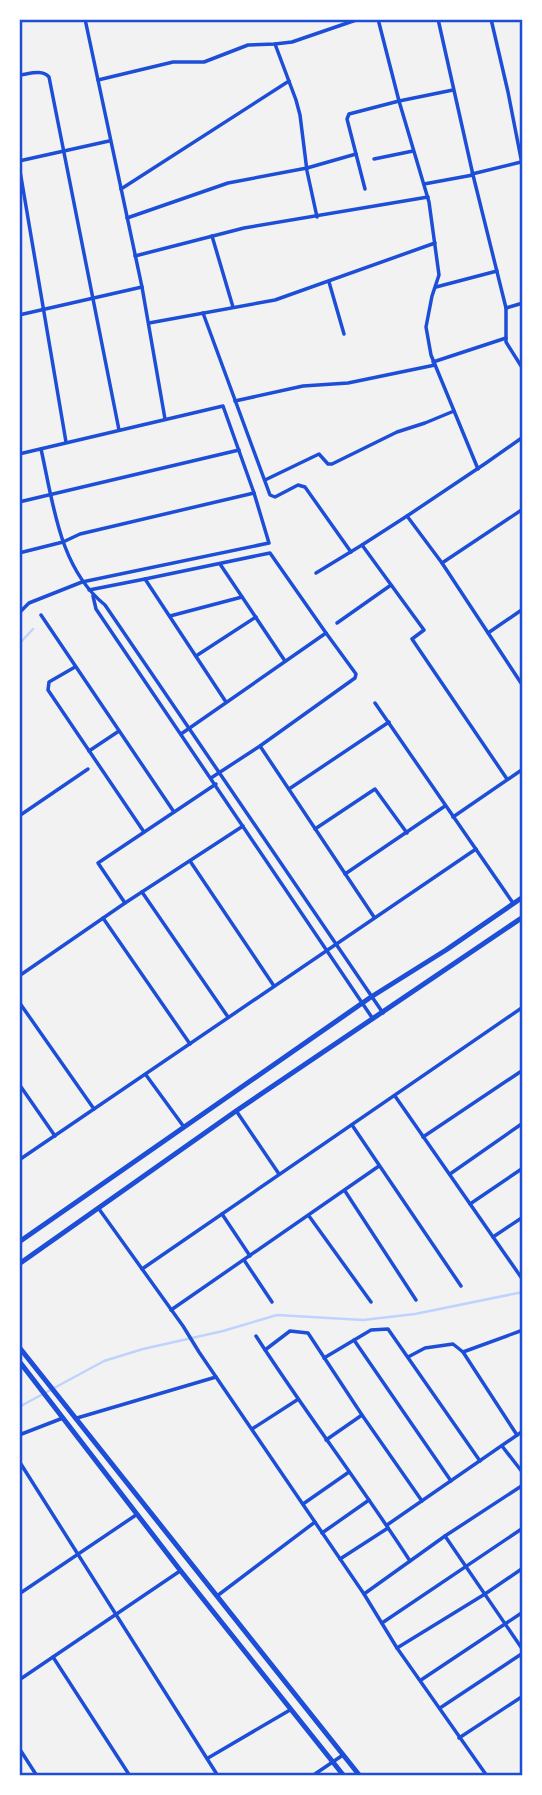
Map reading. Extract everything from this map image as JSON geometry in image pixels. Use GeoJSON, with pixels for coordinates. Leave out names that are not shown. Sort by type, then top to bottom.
{"type":"FeatureCollection","features":[{"type":"Feature","properties":{"kind":"street"},"geometry":{"type":"LineString","coordinates":[[85,19],[142,287],[165,419]]}},
{"type":"Feature","properties":{"kind":"street"},"geometry":{"type":"LineString","coordinates":[[98,80],[173,62],[204,62],[248,44],[292,42],[359,19]]}},
{"type":"Feature","properties":{"kind":"street"},"geometry":{"type":"LineString","coordinates":[[378,19],[428,197],[439,275],[426,327],[427,339],[434,364],[478,469]]}},
{"type":"Feature","properties":{"kind":"street"},"geometry":{"type":"LineString","coordinates":[[438,19],[472,174],[506,308],[506,338],[510,350],[523,369]]}},
{"type":"Feature","properties":{"kind":"street"},"geometry":{"type":"LineString","coordinates":[[491,19],[523,169]]}},
{"type":"Feature","properties":{"kind":"street"},"geometry":{"type":"LineString","coordinates":[[275,44],[300,115],[317,217]]}},
{"type":"Feature","properties":{"kind":"street"},"geometry":{"type":"LineString","coordinates":[[19,75],[42,73],[49,77],[119,430]]}},
{"type":"Feature","properties":{"kind":"street"},"geometry":{"type":"LineString","coordinates":[[121,189],[289,81]]}},
{"type":"Feature","properties":{"kind":"street"},"geometry":{"type":"LineString","coordinates":[[365,189],[347,119],[349,114],[453,90]]}},
{"type":"Feature","properties":{"kind":"street"},"geometry":{"type":"LineString","coordinates":[[66,443],[19,163],[110,141]]}},
{"type":"Feature","properties":{"kind":"street"},"geometry":{"type":"LineString","coordinates":[[374,159],[414,151]]}},
{"type":"Feature","properties":{"kind":"street"},"geometry":{"type":"LineString","coordinates":[[127,218],[228,183],[307,168],[356,154]]}},
{"type":"Feature","properties":{"kind":"street"},"geometry":{"type":"LineString","coordinates":[[424,184],[522,161]]}},
{"type":"Feature","properties":{"kind":"street"},"geometry":{"type":"LineString","coordinates":[[135,256],[244,229],[428,197]]}},
{"type":"Feature","properties":{"kind":"street"},"geometry":{"type":"LineString","coordinates":[[212,236],[233,307]]}},
{"type":"Feature","properties":{"kind":"street"},"geometry":{"type":"LineString","coordinates":[[149,323],[275,300],[435,243]]}},
{"type":"Feature","properties":{"kind":"street"},"geometry":{"type":"LineString","coordinates":[[436,287],[497,271]]}},
{"type":"Feature","properties":{"kind":"street"},"geometry":{"type":"LineString","coordinates":[[329,282],[344,334]]}},
{"type":"Feature","properties":{"kind":"street"},"geometry":{"type":"LineString","coordinates":[[19,315],[142,287]]}},
{"type":"Feature","properties":{"kind":"street"},"geometry":{"type":"LineString","coordinates":[[506,308],[523,303]]}},
{"type":"Feature","properties":{"kind":"street"},"geometry":{"type":"LineString","coordinates":[[203,313],[270,495],[275,497],[298,485],[305,487],[351,552]]}},
{"type":"Feature","properties":{"kind":"street"},"geometry":{"type":"LineString","coordinates":[[235,401],[303,386],[348,383],[434,364],[506,338]]}},
{"type":"Feature","properties":{"kind":"street"},"geometry":{"type":"LineString","coordinates":[[19,454],[223,406],[270,543],[82,582],[29,603],[19,614]]}},
{"type":"Feature","properties":{"kind":"street"},"geometry":{"type":"LineString","coordinates":[[265,480],[318,454],[328,464],[332,464],[397,432],[454,411]]}},
{"type":"Feature","properties":{"kind":"street"},"geometry":{"type":"LineString","coordinates":[[316,573],[407,516],[523,437]]}},
{"type":"Feature","properties":{"kind":"street"},"geometry":{"type":"LineString","coordinates":[[41,449],[63,542],[82,582],[104,605],[383,1013]]}},
{"type":"Feature","properties":{"kind":"street"},"geometry":{"type":"LineString","coordinates":[[19,502],[239,450]]}},
{"type":"Feature","properties":{"kind":"street"},"geometry":{"type":"LineString","coordinates":[[19,553],[63,542],[80,534],[254,492]]}},
{"type":"Feature","properties":{"kind":"street"},"geometry":{"type":"LineString","coordinates":[[442,564],[523,509]]}},
{"type":"Feature","properties":{"kind":"street"},"geometry":{"type":"LineString","coordinates":[[407,516],[523,686]]}},
{"type":"Feature","properties":{"kind":"street"},"geometry":{"type":"LineString","coordinates":[[362,545],[424,630],[412,639],[507,779]]}},
{"type":"Feature","properties":{"kind":"street"},"geometry":{"type":"LineString","coordinates":[[88,590],[270,553],[356,674],[260,746],[211,778]]}},
{"type":"Feature","properties":{"kind":"street"},"geometry":{"type":"LineString","coordinates":[[220,564],[285,660]]}},
{"type":"Feature","properties":{"kind":"street"},"geometry":{"type":"LineString","coordinates":[[145,579],[226,702]]}},
{"type":"Feature","properties":{"kind":"street"},"geometry":{"type":"LineString","coordinates":[[337,623],[391,585]]}},
{"type":"Feature","properties":{"kind":"street"},"geometry":{"type":"LineString","coordinates":[[93,596],[96,609],[373,1019]]}},
{"type":"Feature","properties":{"kind":"street"},"geometry":{"type":"LineString","coordinates":[[170,616],[243,597]]}},
{"type":"Feature","properties":{"kind":"street"},"geometry":{"type":"LineString","coordinates":[[488,633],[523,609]]}},
{"type":"Feature","properties":{"kind":"street"},"geometry":{"type":"LineString","coordinates":[[41,615],[174,812]]}},
{"type":"Feature","properties":{"kind":"street"},"geometry":{"type":"LineString","coordinates":[[196,656],[257,617]]}},
{"type":"Feature","properties":{"kind":"street"},"geometry":{"type":"LineString","coordinates":[[181,734],[326,633]]}},
{"type":"Feature","properties":{"kind":"street"},"geometry":{"type":"LineString","coordinates":[[75,667],[49,682],[48,690],[144,832]]}},
{"type":"Feature","properties":{"kind":"street"},"geometry":{"type":"LineString","coordinates":[[375,703],[513,904]]}},
{"type":"Feature","properties":{"kind":"street"},"geometry":{"type":"LineString","coordinates":[[289,789],[389,722]]}},
{"type":"Feature","properties":{"kind":"street"},"geometry":{"type":"LineString","coordinates":[[89,751],[119,731]]}},
{"type":"Feature","properties":{"kind":"street"},"geometry":{"type":"LineString","coordinates":[[260,746],[374,917]]}},
{"type":"Feature","properties":{"kind":"street"},"geometry":{"type":"LineString","coordinates":[[19,816],[89,769]]}},
{"type":"Feature","properties":{"kind":"street"},"geometry":{"type":"LineString","coordinates":[[453,817],[523,769]]}},
{"type":"Feature","properties":{"kind":"street"},"geometry":{"type":"LineString","coordinates":[[125,903],[98,863],[216,784]]}},
{"type":"Feature","properties":{"kind":"street"},"geometry":{"type":"LineString","coordinates":[[315,829],[375,789],[407,833]]}},
{"type":"Feature","properties":{"kind":"street"},"geometry":{"type":"LineString","coordinates":[[345,874],[446,806]]}},
{"type":"Feature","properties":{"kind":"street"},"geometry":{"type":"LineString","coordinates":[[19,976],[243,826]]}},
{"type":"Feature","properties":{"kind":"street"},"geometry":{"type":"LineString","coordinates":[[19,1160],[476,849]]}},
{"type":"Feature","properties":{"kind":"street"},"geometry":{"type":"LineString","coordinates":[[190,861],[274,986]]}},
{"type":"Feature","properties":{"kind":"street"},"geometry":{"type":"LineString","coordinates":[[142,892],[228,1018]]}},
{"type":"Feature","properties":{"kind":"street"},"geometry":{"type":"LineString","coordinates":[[19,1242],[362,1003],[523,897]]}},
{"type":"Feature","properties":{"kind":"street"},"geometry":{"type":"LineString","coordinates":[[19,1264],[236,1111],[523,917]]}},
{"type":"Feature","properties":{"kind":"street"},"geometry":{"type":"LineString","coordinates":[[103,918],[190,1044]]}},
{"type":"Feature","properties":{"kind":"street"},"geometry":{"type":"LineString","coordinates":[[19,1002],[94,1110]]}},
{"type":"Feature","properties":{"kind":"street"},"geometry":{"type":"LineString","coordinates":[[142,1269],[523,1007]]}},
{"type":"Feature","properties":{"kind":"street"},"geometry":{"type":"LineString","coordinates":[[424,1138],[523,1070]]}},
{"type":"Feature","properties":{"kind":"street"},"geometry":{"type":"LineString","coordinates":[[146,1075],[184,1127]]}},
{"type":"Feature","properties":{"kind":"street"},"geometry":{"type":"LineString","coordinates":[[19,1084],[55,1136]]}},
{"type":"Feature","properties":{"kind":"street"},"geometry":{"type":"LineString","coordinates":[[395,1096],[522,1279]]}},
{"type":"Feature","properties":{"kind":"street"},"geometry":{"type":"LineString","coordinates":[[236,1111],[279,1174]]}},
{"type":"Feature","properties":{"kind":"street"},"geometry":{"type":"LineString","coordinates":[[449,1174],[523,1123]]}},
{"type":"Feature","properties":{"kind":"street"},"geometry":{"type":"LineString","coordinates":[[352,1125],[461,1286]]}},
{"type":"Feature","properties":{"kind":"street"},"geometry":{"type":"LineString","coordinates":[[171,1310],[379,1166]]}},
{"type":"Feature","properties":{"kind":"street"},"geometry":{"type":"LineString","coordinates":[[470,1205],[523,1168]]}},
{"type":"Feature","properties":{"kind":"street"},"geometry":{"type":"LineString","coordinates":[[344,1190],[416,1300]]}},
{"type":"Feature","properties":{"kind":"street"},"geometry":{"type":"LineString","coordinates":[[99,1209],[183,1326],[364,1594],[397,1648],[487,1776]]}},
{"type":"Feature","properties":{"kind":"street"},"geometry":{"type":"LineString","coordinates":[[222,1214],[250,1256]]}},
{"type":"Feature","properties":{"kind":"street"},"geometry":{"type":"LineString","coordinates":[[308,1215],[372,1302]]}},
{"type":"Feature","properties":{"kind":"street"},"geometry":{"type":"LineString","coordinates":[[494,1237],[523,1217]]}},
{"type":"Feature","properties":{"kind":"street"},"geometry":{"type":"LineString","coordinates":[[244,1260],[272,1302]]}},
{"type":"Feature","properties":{"kind":"street"},"geometry":{"type":"LineString","coordinates":[[324,1358],[371,1330],[388,1329],[480,1461]]}},
{"type":"Feature","properties":{"kind":"street"},"geometry":{"type":"LineString","coordinates":[[463,1352],[523,1330]]}},
{"type":"Feature","properties":{"kind":"street"},"geometry":{"type":"LineString","coordinates":[[265,1350],[290,1331],[308,1333],[422,1501]]}},
{"type":"Feature","properties":{"kind":"street"},"geometry":{"type":"LineString","coordinates":[[256,1336],[410,1561]]}},
{"type":"Feature","properties":{"kind":"street"},"geometry":{"type":"LineString","coordinates":[[354,1340],[451,1481]]}},
{"type":"Feature","properties":{"kind":"street"},"geometry":{"type":"LineString","coordinates":[[408,1357],[425,1348],[453,1344],[463,1352],[517,1435]]}},
{"type":"Feature","properties":{"kind":"street"},"geometry":{"type":"LineString","coordinates":[[19,1347],[360,1776]]}},
{"type":"Feature","properties":{"kind":"street"},"geometry":{"type":"LineString","coordinates":[[19,1361],[180,1570],[344,1776]]}},
{"type":"Feature","properties":{"kind":"street"},"geometry":{"type":"LineString","coordinates":[[76,1419],[216,1377]]}},
{"type":"Feature","properties":{"kind":"street"},"geometry":{"type":"LineString","coordinates":[[252,1429],[298,1399]]}},
{"type":"Feature","properties":{"kind":"street"},"geometry":{"type":"LineString","coordinates":[[326,1440],[362,1415]]}},
{"type":"Feature","properties":{"kind":"street"},"geometry":{"type":"LineString","coordinates":[[19,1435],[64,1418]]}},
{"type":"Feature","properties":{"kind":"street"},"geometry":{"type":"LineString","coordinates":[[340,1559],[523,1431]]}},
{"type":"Feature","properties":{"kind":"street"},"geometry":{"type":"LineString","coordinates":[[502,1446],[523,1473]]}},
{"type":"Feature","properties":{"kind":"street"},"geometry":{"type":"LineString","coordinates":[[19,1461],[218,1776]]}},
{"type":"Feature","properties":{"kind":"street"},"geometry":{"type":"LineString","coordinates":[[303,1504],[349,1472]]}},
{"type":"Feature","properties":{"kind":"street"},"geometry":{"type":"LineString","coordinates":[[364,1594],[523,1485]]}},
{"type":"Feature","properties":{"kind":"street"},"geometry":{"type":"LineString","coordinates":[[322,1533],[369,1500]]}},
{"type":"Feature","properties":{"kind":"street"},"geometry":{"type":"LineString","coordinates":[[19,1586],[21,1593],[138,1514]]}},
{"type":"Feature","properties":{"kind":"street"},"geometry":{"type":"LineString","coordinates":[[217,1596],[315,1522]]}},
{"type":"Feature","properties":{"kind":"street"},"geometry":{"type":"LineString","coordinates":[[382,1623],[523,1528]]}},
{"type":"Feature","properties":{"kind":"street"},"geometry":{"type":"LineString","coordinates":[[440,1708],[523,1651],[445,1536]]}},
{"type":"Feature","properties":{"kind":"street"},"geometry":{"type":"LineString","coordinates":[[397,1648],[523,1568]]}},
{"type":"Feature","properties":{"kind":"street"},"geometry":{"type":"LineString","coordinates":[[19,1679],[180,1570]]}},
{"type":"Feature","properties":{"kind":"street"},"geometry":{"type":"LineString","coordinates":[[421,1680],[523,1612]]}},
{"type":"Feature","properties":{"kind":"street"},"geometry":{"type":"LineString","coordinates":[[53,1657],[130,1776]]}},
{"type":"Feature","properties":{"kind":"street"},"geometry":{"type":"LineString","coordinates":[[459,1738],[523,1696]]}},
{"type":"Feature","properties":{"kind":"street"},"geometry":{"type":"LineString","coordinates":[[208,1758],[292,1709]]}},
{"type":"Feature","properties":{"kind":"street"},"geometry":{"type":"LineString","coordinates":[[19,1748],[37,1776]]}},
{"type":"Feature","properties":{"kind":"street"},"geometry":{"type":"LineString","coordinates":[[312,1776],[343,1755]]}},
{"type":"Feature","properties":{"kind":"waterway"},"geometry":{"type":"LineString","coordinates":[[19,644],[33,629]]}},
{"type":"Feature","properties":{"kind":"waterway"},"geometry":{"type":"LineString","coordinates":[[19,1407],[104,1361],[277,1315],[363,1320],[415,1314],[523,1292]]}}]}
